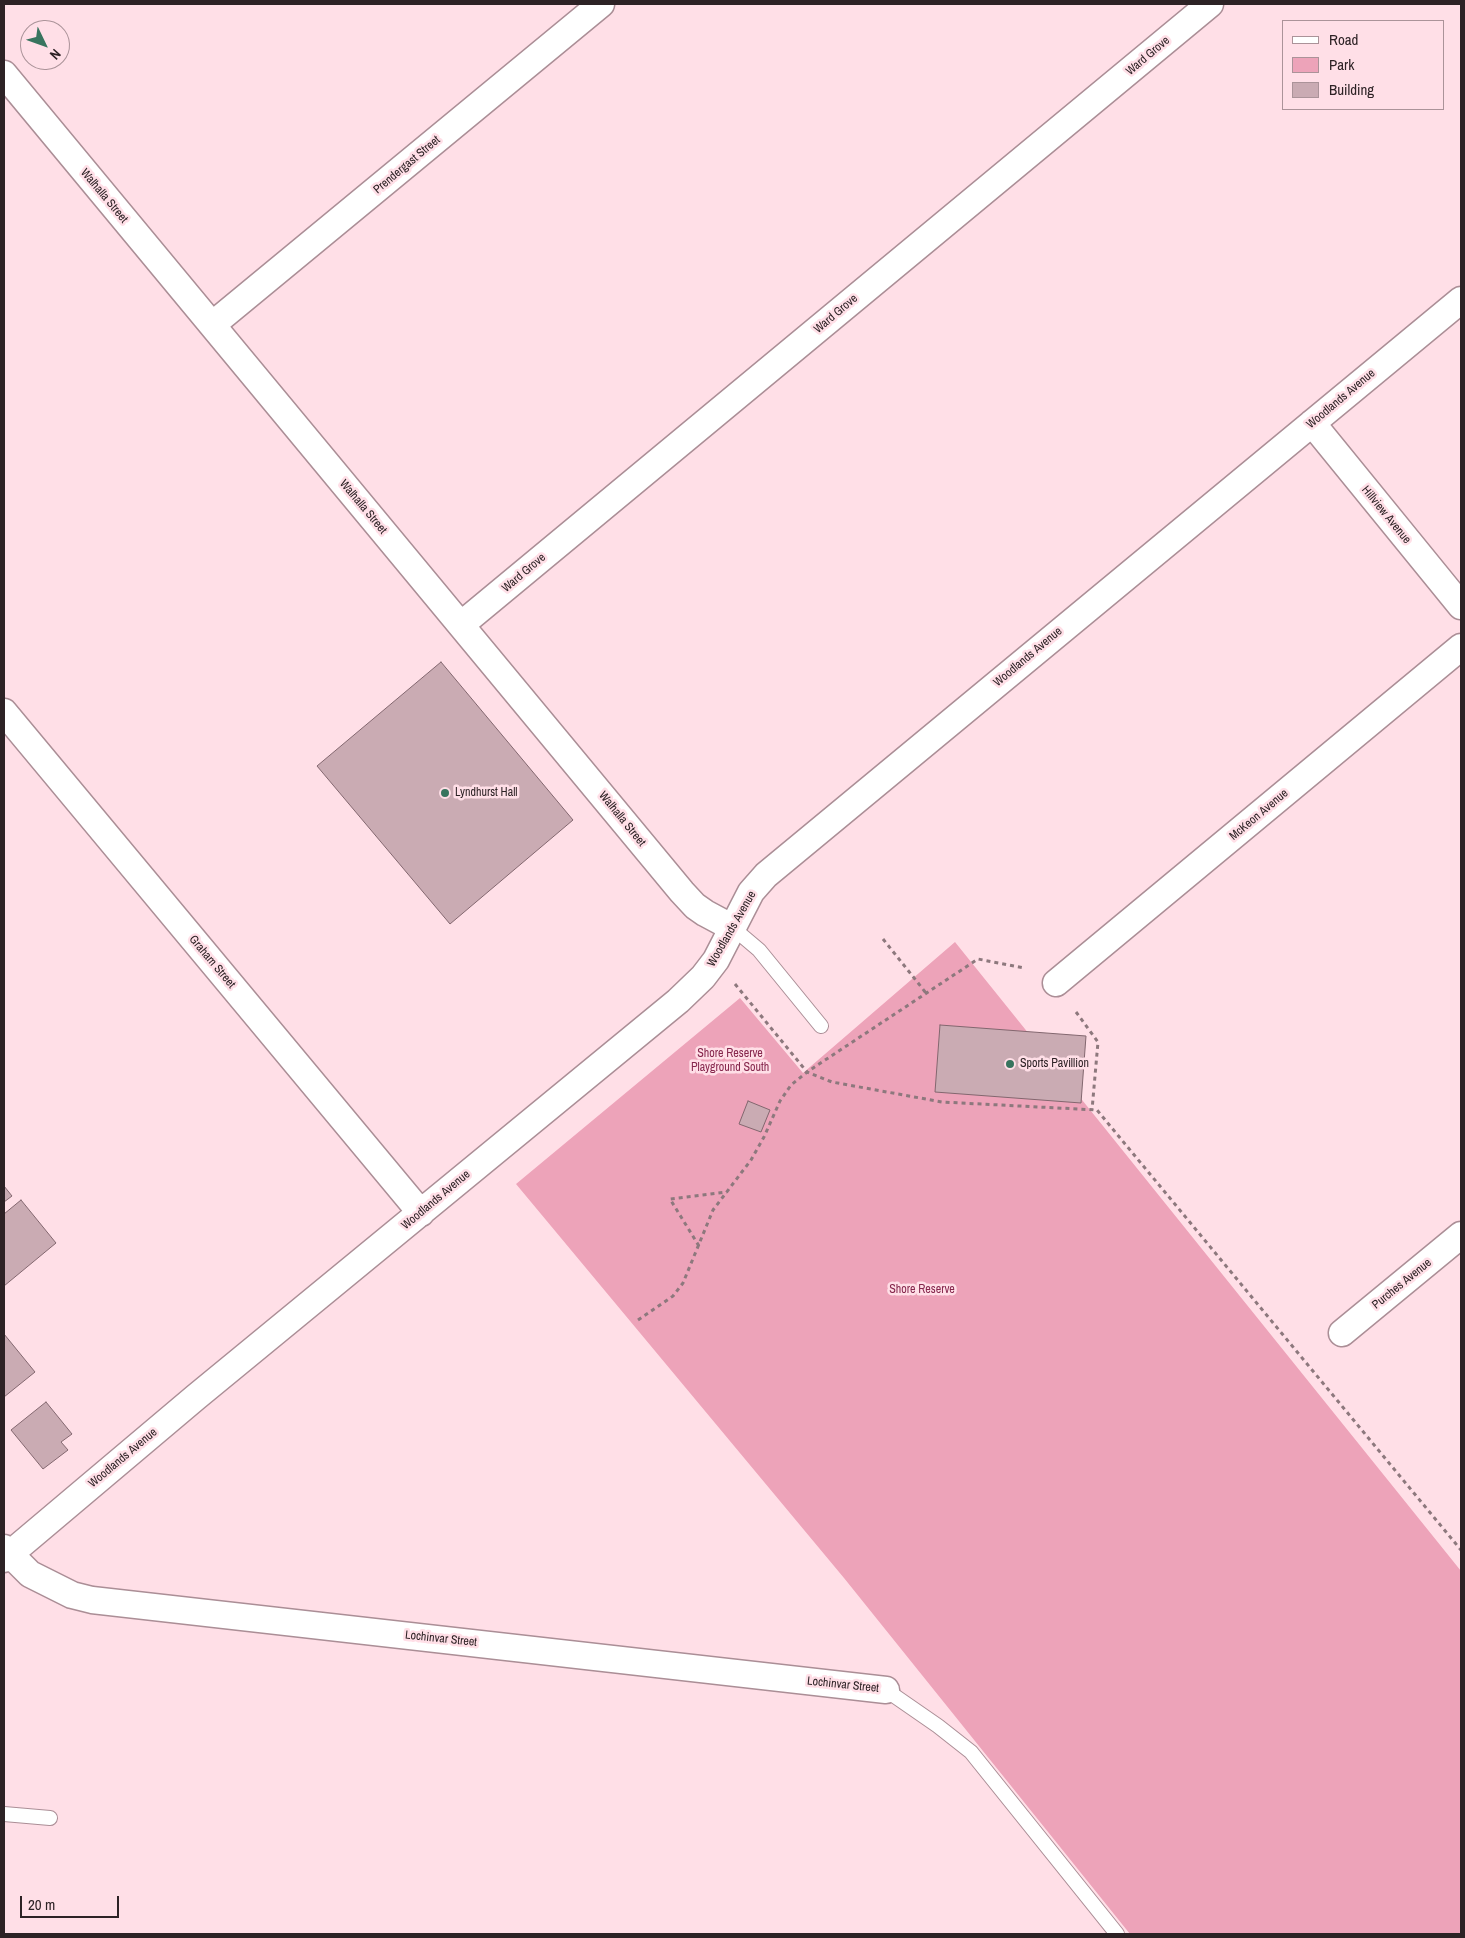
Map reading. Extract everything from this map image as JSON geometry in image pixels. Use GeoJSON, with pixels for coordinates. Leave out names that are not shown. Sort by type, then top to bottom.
{"type":"FeatureCollection","features":[{"type":"Feature","properties":{"kind":"street","name":"Prendergast Street"},"geometry":{"type":"LineString","coordinates":[[212,325],[601,4]]}},
{"type":"Feature","properties":{"kind":"street","name":"Ward Grove"},"geometry":{"type":"LineString","coordinates":[[462,624],[1210,4]]}},
{"type":"Feature","properties":{"kind":"street","name":"Walhalla Street"},"geometry":{"type":"LineString","coordinates":[[4,74],[462,624],[682,892],[695,906],[733,928]]}},
{"type":"Feature","properties":{"kind":"street","name":"Woodlands Avenue"},"geometry":{"type":"LineString","coordinates":[[5,1554],[678,1001],[704,977],[716,960],[751,892],[766,876],[1461,300]]}},
{"type":"Feature","properties":{"kind":"street","name":"Hillview Avenue"},"geometry":{"type":"LineString","coordinates":[[1312,423],[1461,606]]}},
{"type":"Feature","properties":{"kind":"street","name":"McKeon Avenue"},"geometry":{"type":"LineString","coordinates":[[1056,983],[1461,647]]}},
{"type":"Feature","properties":{"kind":"street","name":"Graham Street"},"geometry":{"type":"LineString","coordinates":[[4,712],[421,1213]]}},
{"type":"Feature","properties":{"kind":"street","name":"Purches Avenue"},"geometry":{"type":"LineString","coordinates":[[1342,1333],[1461,1235]]}},
{"type":"Feature","properties":{"kind":"street","name":"Lochinvar Street"},"geometry":{"type":"LineString","coordinates":[[5,1554],[30,1574],[52,1586],[92,1600],[886,1690]]}},
{"type":"Feature","properties":{"kind":"lane"},"geometry":{"type":"LineString","coordinates":[[733,928],[759,950],[821,1026]]}},
{"type":"Feature","properties":{"kind":"lane"},"geometry":{"type":"LineString","coordinates":[[886,1690],[938,1726],[971,1752],[1117,1934]]}},
{"type":"Feature","properties":{"kind":"lane"},"geometry":{"type":"LineString","coordinates":[[4,1814],[50,1818]]}},
{"type":"Feature","properties":{"kind":"path"},"geometry":{"type":"LineString","coordinates":[[883,939],[926,993]]}},
{"type":"Feature","properties":{"kind":"path"},"geometry":{"type":"LineString","coordinates":[[638,1320],[674,1296],[684,1283],[713,1210],[751,1160],[764,1137],[780,1101],[791,1085],[807,1072],[978,959],[1024,968]]}},
{"type":"Feature","properties":{"kind":"path"},"geometry":{"type":"LineString","coordinates":[[716,960],[807,1072],[832,1082],[942,1102],[1097,1110],[1461,1550]]}},
{"type":"Feature","properties":{"kind":"path"},"geometry":{"type":"LineString","coordinates":[[1076,1012],[1098,1042],[1092,1110]]}},
{"type":"Feature","properties":{"kind":"path"},"geometry":{"type":"LineString","coordinates":[[700,1246],[670,1199],[727,1192]]}},
{"type":"Feature","properties":{"kind":"green space","name":"Shore Reserve"},"geometry":{"type":"Polygon","coordinates":[[[955,942],[1461,1571],[1461,1934],[1130,1934],[844,1578],[516,1184],[740,998],[803,1073],[955,942]]]}},
{"type":"Feature","properties":{"kind":"building","name":"Lyndhurst Hall"},"geometry":{"type":"Polygon","coordinates":[[[441,662],[573,820],[450,924],[317,766],[441,662]]]}},
{"type":"Feature","properties":{"kind":"building","name":"Sports Pavillion"},"geometry":{"type":"Polygon","coordinates":[[[940,1025],[1086,1036],[1081,1103],[935,1092],[940,1025]]]}},
{"type":"Feature","properties":{"kind":"building"},"geometry":{"type":"Polygon","coordinates":[[[748,1101],[770,1110],[761,1132],[739,1124],[748,1101]]]}},
{"type":"Feature","properties":{"kind":"building"},"geometry":{"type":"Polygon","coordinates":[[[4,1186],[12,1196],[4,1202],[4,1186]]]}},
{"type":"Feature","properties":{"kind":"building"},"geometry":{"type":"Polygon","coordinates":[[[21,1200],[56,1243],[4,1286],[4,1214],[21,1200]]]}},
{"type":"Feature","properties":{"kind":"building"},"geometry":{"type":"Polygon","coordinates":[[[4,1334],[35,1372],[4,1397],[4,1334]]]}},
{"type":"Feature","properties":{"kind":"building"},"geometry":{"type":"Polygon","coordinates":[[[46,1402],[72,1434],[61,1442],[68,1450],[43,1469],[11,1430],[46,1402]]]}},
{"type":"Feature","properties":{"kind":"place","name":"Lyndhurst Hall"},"geometry":{"type":"Point","coordinates":[445,793]}},
{"type":"Feature","properties":{"kind":"place","name":"Sports Pavillion"},"geometry":{"type":"Point","coordinates":[1010,1064]}},
{"type":"Feature","properties":{"kind":"park label","name":"Shore Reserve Playground South"},"geometry":{"type":"Point","coordinates":[730,1061]}}]}
